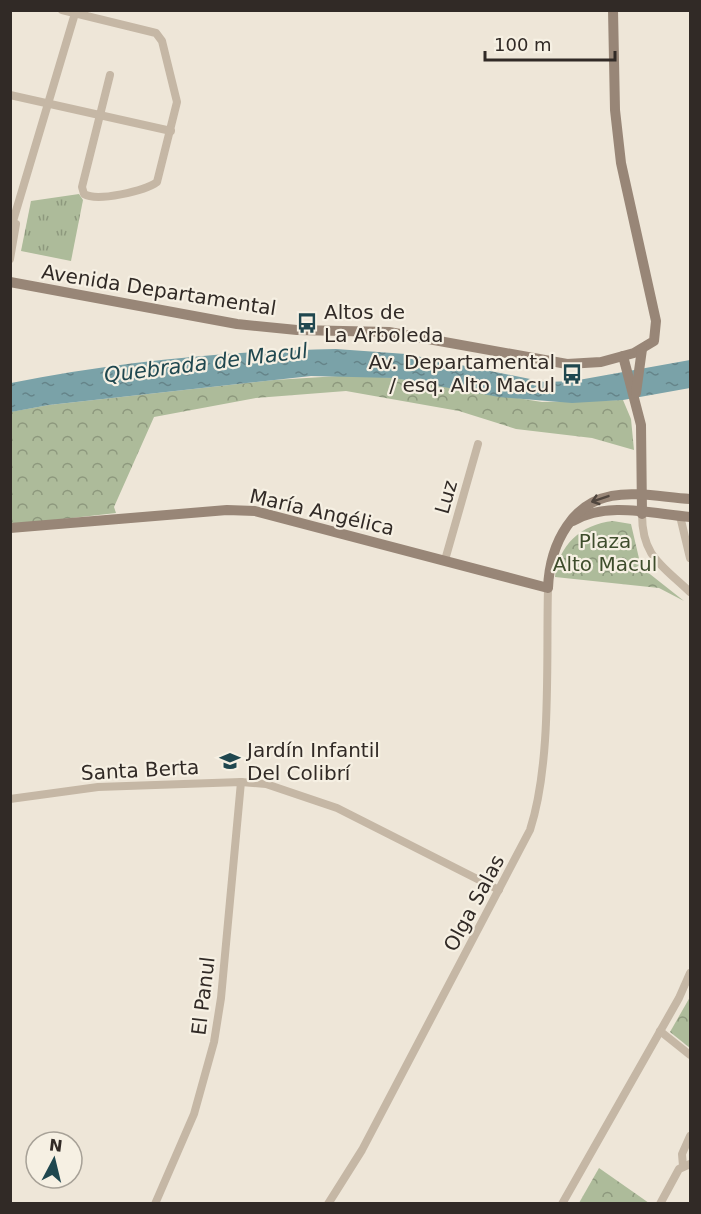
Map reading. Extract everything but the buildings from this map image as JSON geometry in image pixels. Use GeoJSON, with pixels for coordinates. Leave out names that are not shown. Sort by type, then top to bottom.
{"type":"FeatureCollection","features":[{"type":"Feature","properties":{"kind":"street"},"geometry":{"type":"LineString","coordinates":[[62,10],[156,33],[162,41],[177,102],[160,178],[152,185],[101,198],[84,194],[83,182],[110,75]]}},
{"type":"Feature","properties":{"kind":"street"},"geometry":{"type":"LineString","coordinates":[[613,10],[615,111],[621,163],[656,321],[654,341],[642,349],[632,369]]}},
{"type":"Feature","properties":{"kind":"street"},"geometry":{"type":"LineString","coordinates":[[10,259],[17,214],[46,104],[75,12]]}},
{"type":"Feature","properties":{"kind":"street"},"geometry":{"type":"LineString","coordinates":[[10,95],[171,130]]}},
{"type":"Feature","properties":{"kind":"street"},"geometry":{"type":"LineString","coordinates":[[10,231],[17,214]]}},
{"type":"Feature","properties":{"kind":"street","name":"Avenida Departamental"},"geometry":{"type":"LineString","coordinates":[[10,282],[108,302],[258,327],[389,332],[567,364],[601,362],[642,349]]}},
{"type":"Feature","properties":{"kind":"street"},"geometry":{"type":"LineString","coordinates":[[623,356],[632,369],[642,440],[644,537],[651,555],[690,592]]}},
{"type":"Feature","properties":{"kind":"street","name":"Luz"},"geometry":{"type":"LineString","coordinates":[[445,560],[478,444]]}},
{"type":"Feature","properties":{"kind":"street"},"geometry":{"type":"LineString","coordinates":[[548,588],[555,549],[568,525],[581,508],[600,498],[615,494],[690,499]]}},
{"type":"Feature","properties":{"kind":"street","name":"María Angélica"},"geometry":{"type":"LineString","coordinates":[[10,528],[241,510],[276,515],[548,588]]}},
{"type":"Feature","properties":{"kind":"street"},"geometry":{"type":"LineString","coordinates":[[568,525],[597,511],[685,517],[690,558]]}},
{"type":"Feature","properties":{"kind":"street","name":"Olga Salas"},"geometry":{"type":"LineString","coordinates":[[328,1203],[362,1150],[525,841],[537,802],[544,735],[548,588]]}},
{"type":"Feature","properties":{"kind":"street","name":"Santa Berta"},"geometry":{"type":"LineString","coordinates":[[10,799],[98,787],[241,782],[266,784],[321,801],[500,890]]}},
{"type":"Feature","properties":{"kind":"street","name":"El Panul"},"geometry":{"type":"LineString","coordinates":[[155,1203],[194,1114],[214,1042],[221,998],[241,782]]}},
{"type":"Feature","properties":{"kind":"street"},"geometry":{"type":"LineString","coordinates":[[562,1203],[660,1031],[690,973]]}},
{"type":"Feature","properties":{"kind":"street"},"geometry":{"type":"LineString","coordinates":[[660,1031],[690,1055]]}},
{"type":"Feature","properties":{"kind":"street"},"geometry":{"type":"LineString","coordinates":[[660,1203],[679,1169],[687,1165],[682,1154],[690,1136]]}},
{"type":"Feature","properties":{"kind":"green space"},"geometry":{"type":"Polygon","coordinates":[[[79,194],[83,200],[71,261],[21,251],[31,201],[79,194]]]}},
{"type":"Feature","properties":{"kind":"green space"},"geometry":{"type":"Polygon","coordinates":[[[355,375],[394,378],[542,402],[623,400],[631,419],[634,450],[592,438],[516,429],[459,411],[346,391],[256,398],[154,417],[114,507],[116,513],[11,525],[10,412],[49,405],[274,380],[355,375]]]}},
{"type":"Feature","properties":{"kind":"green space","name":"Plaza Alto Macul"},"geometry":{"type":"Polygon","coordinates":[[[613,521],[631,524],[641,567],[684,601],[659,588],[555,577],[561,556],[573,539],[591,527],[613,521]]]}},
{"type":"Feature","properties":{"kind":"green space"},"geometry":{"type":"Polygon","coordinates":[[[690,997],[690,1048],[670,1032],[690,997]]]}},
{"type":"Feature","properties":{"kind":"green space"},"geometry":{"type":"Polygon","coordinates":[[[599,1168],[649,1203],[579,1203],[599,1168]]]}},
{"type":"Feature","properties":{"kind":"water","name":"Quebrada de Macul"},"geometry":{"type":"Polygon","coordinates":[[[336,349],[406,354],[545,382],[573,381],[690,360],[690,388],[623,400],[572,403],[499,397],[394,378],[311,376],[49,405],[11,412],[11,383],[92,369],[173,359],[254,352],[336,349]]]}},
{"type":"Feature","properties":{"kind":"place","name":"Altos de La Arboleda"},"geometry":{"type":"Point","coordinates":[307,323]}},
{"type":"Feature","properties":{"kind":"place","name":"Av. Departamental / esq. Alto Macul"},"geometry":{"type":"Point","coordinates":[572,374]}},
{"type":"Feature","properties":{"kind":"place","name":"Jardín Infantil Del Colibrí"},"geometry":{"type":"Point","coordinates":[230,761]}}]}
